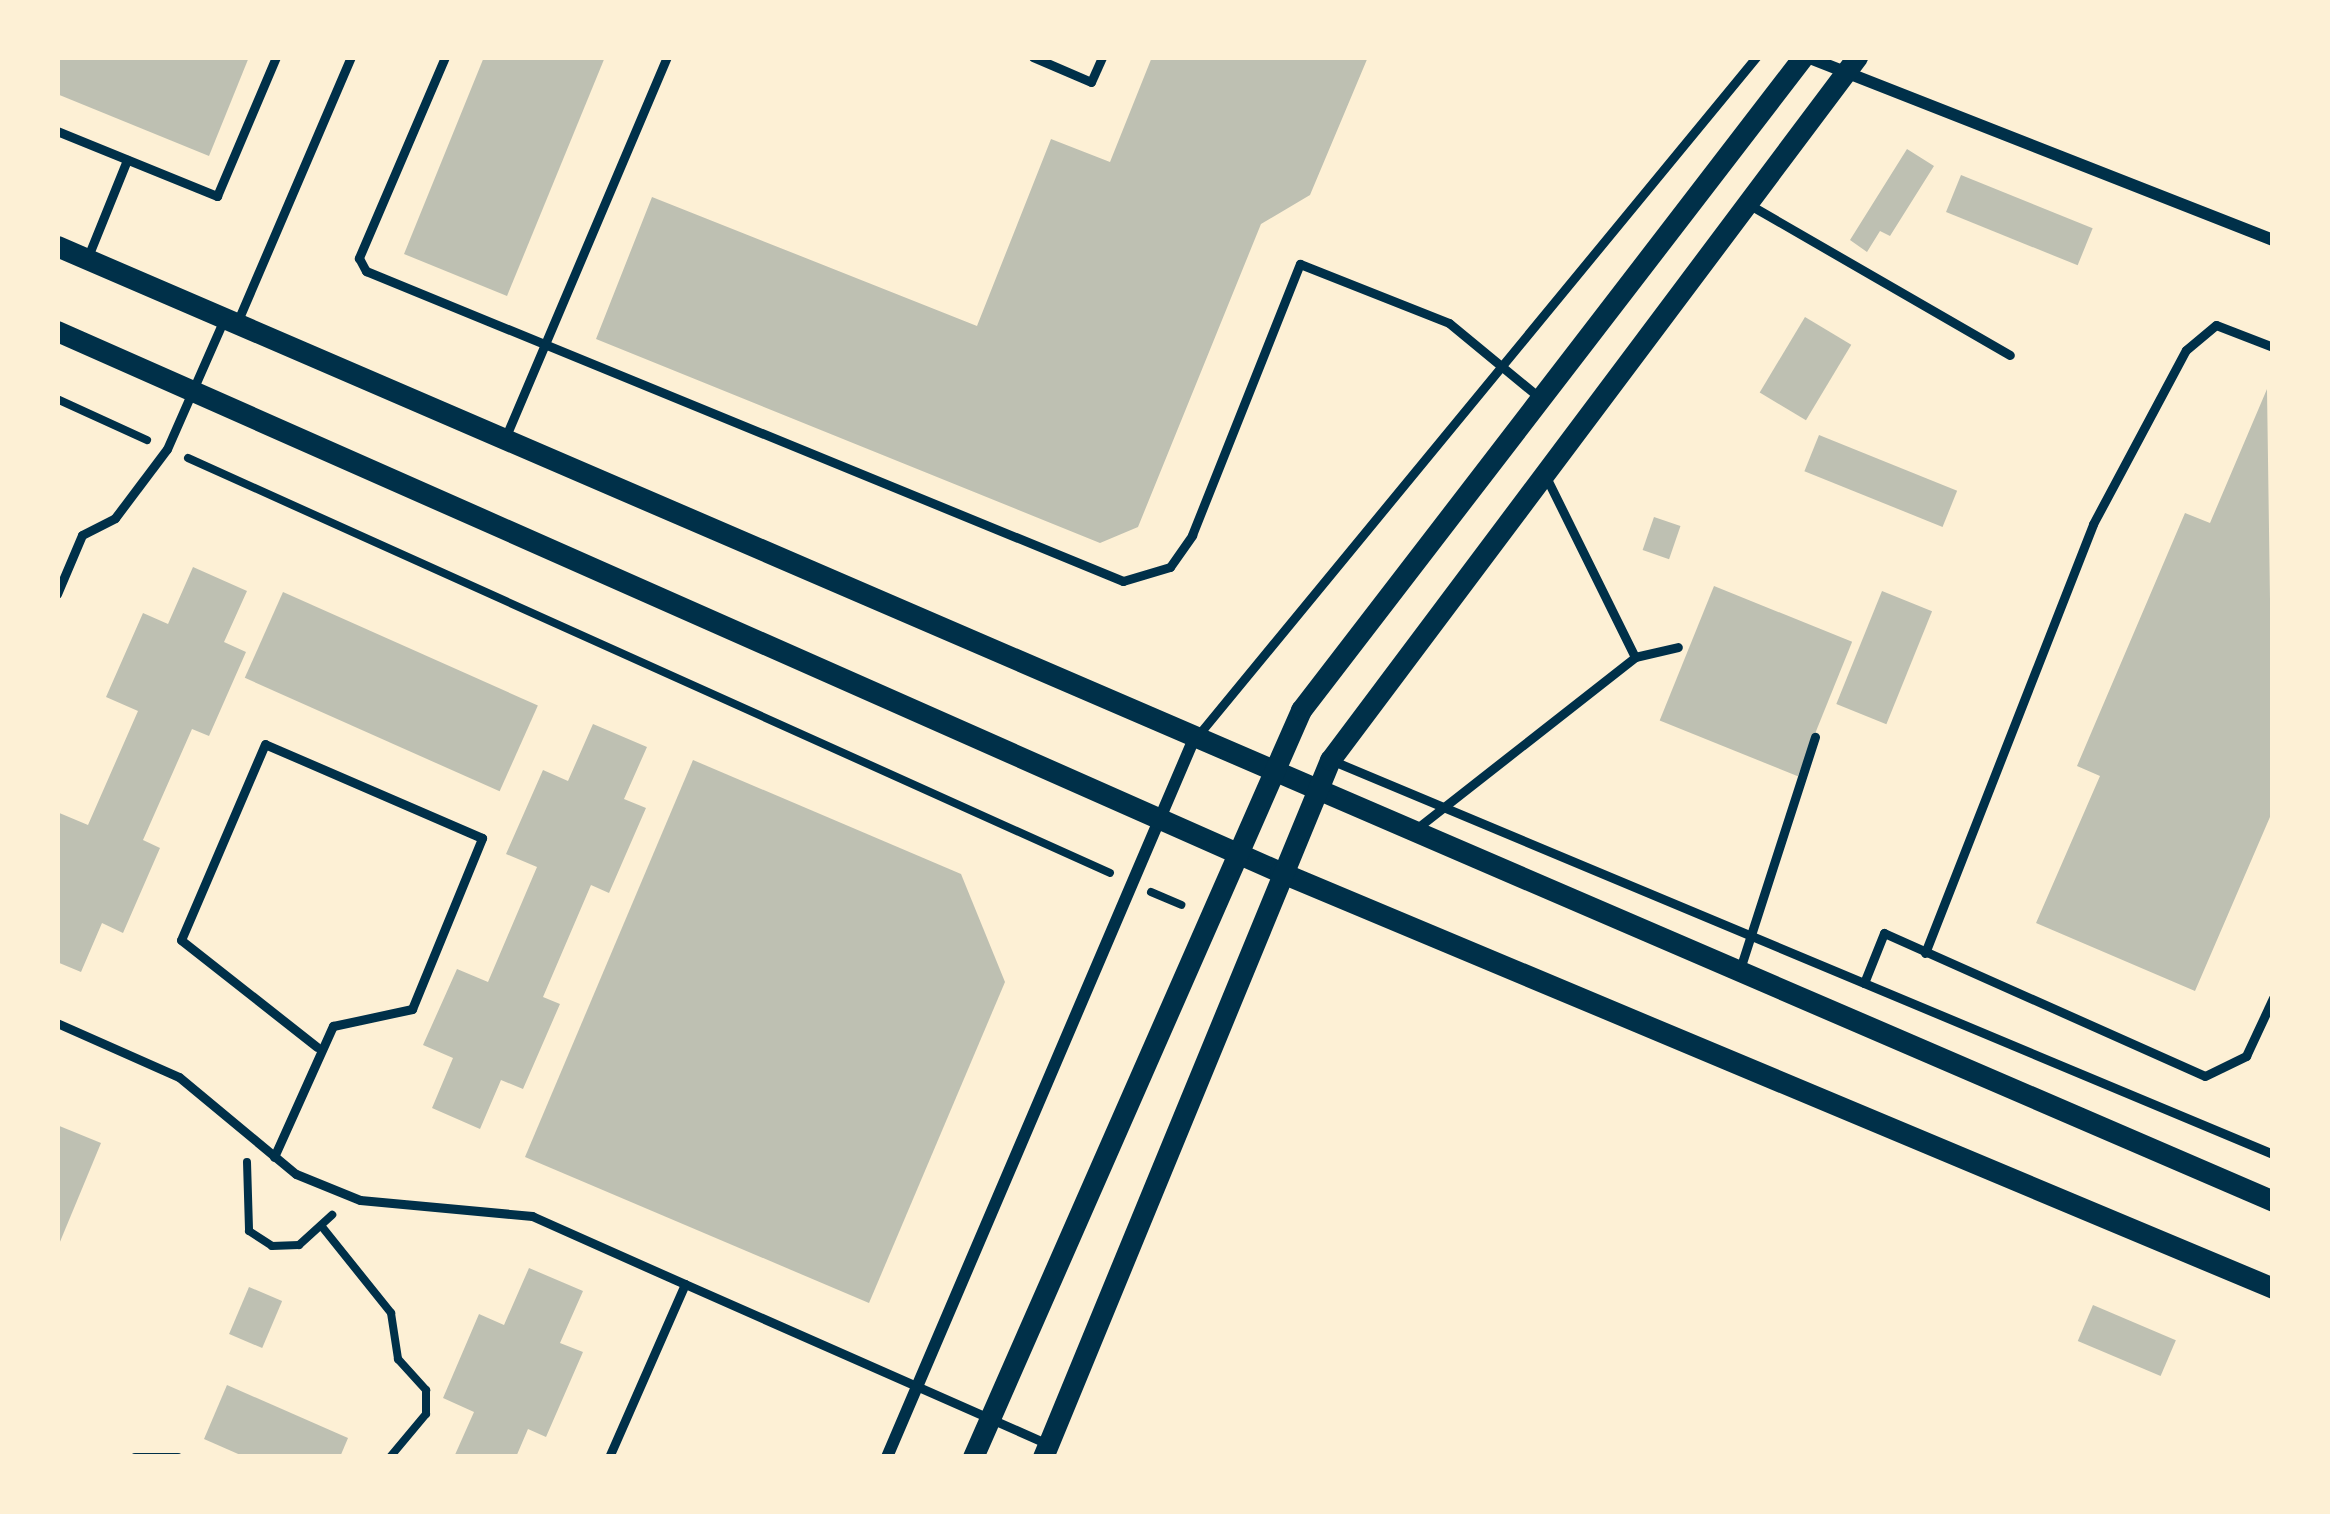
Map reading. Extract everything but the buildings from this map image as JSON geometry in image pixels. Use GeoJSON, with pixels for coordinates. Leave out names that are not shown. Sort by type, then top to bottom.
{"type":"FeatureCollection","features":[{"type":"Feature","properties":{"kind":"street"},"geometry":{"type":"LineString","coordinates":[[973,1457],[1204,915],[1301,710],[1805,57],[1851,65],[2273,241]]}},
{"type":"Feature","properties":{"kind":"street"},"geometry":{"type":"LineString","coordinates":[[1046,1451],[1280,872],[1330,760],[1851,65]]}},
{"type":"Feature","properties":{"kind":"street"},"geometry":{"type":"LineString","coordinates":[[57,246],[1267,775],[2273,1201]]}},
{"type":"Feature","properties":{"kind":"street"},"geometry":{"type":"LineString","coordinates":[[57,331],[1280,872],[2273,1288]]}},
{"type":"Feature","properties":{"kind":"street"},"geometry":{"type":"LineString","coordinates":[[887,1457],[1193,741]]}},
{"type":"Feature","properties":{"kind":"lane"},"geometry":{"type":"LineString","coordinates":[[57,131],[217,196],[276,57]]}},
{"type":"Feature","properties":{"kind":"lane"},"geometry":{"type":"LineString","coordinates":[[57,594],[82,535],[115,518],[167,449],[351,57]]}},
{"type":"Feature","properties":{"kind":"lane"},"geometry":{"type":"LineString","coordinates":[[445,57],[359,258],[366,271],[1123,581],[1170,567],[1192,536],[1300,264],[1448,323],[1540,398]]}},
{"type":"Feature","properties":{"kind":"lane"},"geometry":{"type":"LineString","coordinates":[[504,441],[667,57]]}},
{"type":"Feature","properties":{"kind":"lane"},"geometry":{"type":"LineString","coordinates":[[1033,57],[1091,82],[1102,57]]}},
{"type":"Feature","properties":{"kind":"lane"},"geometry":{"type":"LineString","coordinates":[[1193,741],[1756,57]]}},
{"type":"Feature","properties":{"kind":"lane"},"geometry":{"type":"LineString","coordinates":[[87,259],[127,160]]}},
{"type":"Feature","properties":{"kind":"lane"},"geometry":{"type":"LineString","coordinates":[[1750,205],[2010,355]]}},
{"type":"Feature","properties":{"kind":"lane"},"geometry":{"type":"LineString","coordinates":[[1925,952],[2093,524],[2186,350],[2216,325],[2273,347]]}},
{"type":"Feature","properties":{"kind":"lane"},"geometry":{"type":"LineString","coordinates":[[1546,477],[1636,657]]}},
{"type":"Feature","properties":{"kind":"lane"},"geometry":{"type":"LineString","coordinates":[[1408,834],[1636,657],[1678,647]]}},
{"type":"Feature","properties":{"kind":"lane"},"geometry":{"type":"LineString","coordinates":[[1738,974],[1815,737]]}},
{"type":"Feature","properties":{"kind":"lane"},"geometry":{"type":"LineString","coordinates":[[274,1156],[317,1048],[333,1026],[412,1009],[482,838],[266,744],[181,940],[317,1048]]}},
{"type":"Feature","properties":{"kind":"lane"},"geometry":{"type":"LineString","coordinates":[[1330,760],[2273,1154]]}},
{"type":"Feature","properties":{"kind":"lane"},"geometry":{"type":"LineString","coordinates":[[1864,983],[1884,933],[2193,1076],[2246,1056],[2273,998]]}},
{"type":"Feature","properties":{"kind":"lane"},"geometry":{"type":"LineString","coordinates":[[57,1023],[179,1077],[251,1140],[346,1194],[442,1214],[532,1216],[989,1418],[1046,1451]]}},
{"type":"Feature","properties":{"kind":"lane"},"geometry":{"type":"LineString","coordinates":[[609,1457],[685,1284]]}},
{"type":"Feature","properties":{"kind":"path"},"geometry":{"type":"LineString","coordinates":[[57,399],[1204,915]]}},
{"type":"Feature","properties":{"kind":"path"},"geometry":{"type":"LineString","coordinates":[[251,1140],[240,1198],[249,1231],[272,1246],[323,1228],[346,1194]]}},
{"type":"Feature","properties":{"kind":"path"},"geometry":{"type":"LineString","coordinates":[[323,1228],[391,1313],[398,1359],[426,1390],[426,1414],[390,1457]]}},
{"type":"Feature","properties":{"kind":"path"},"geometry":{"type":"LineString","coordinates":[[135,1457],[178,1457]]}}]}
